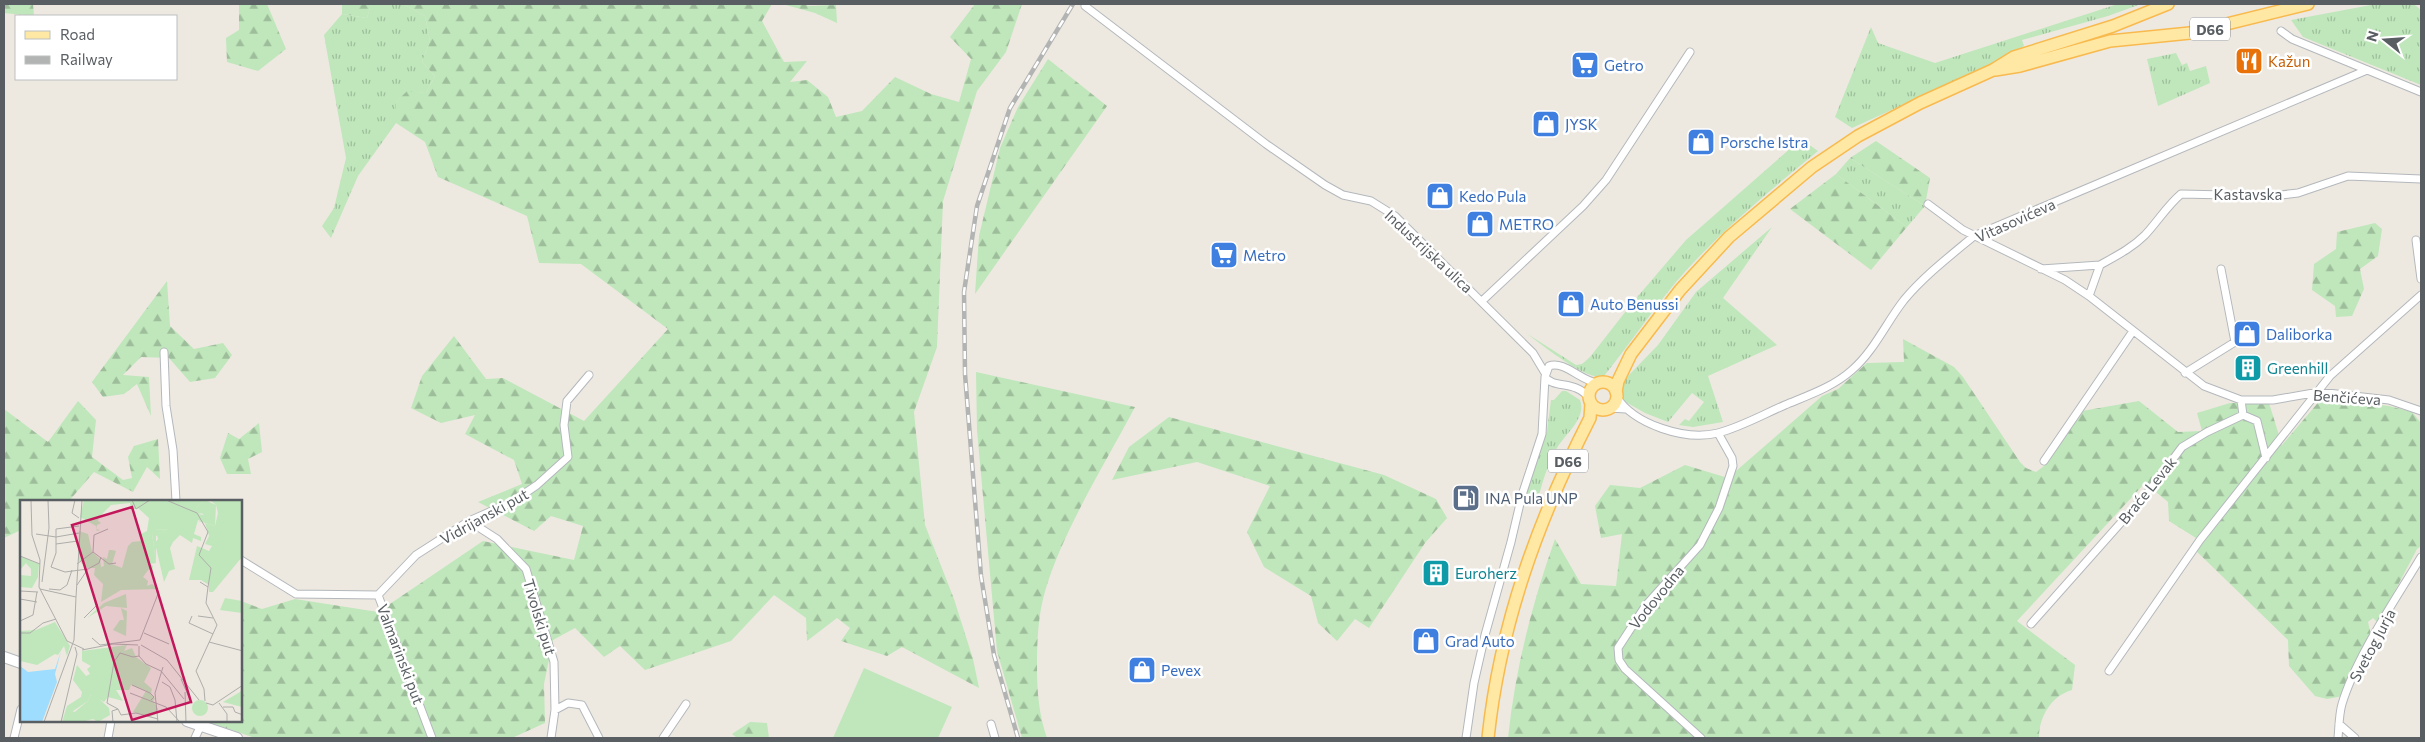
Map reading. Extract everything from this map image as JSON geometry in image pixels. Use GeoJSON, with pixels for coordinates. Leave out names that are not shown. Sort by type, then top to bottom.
{"type":"FeatureCollection","features":[{"type":"Feature","properties":{"kind":"main road","name":"D66"},"geometry":{"type":"LineString","coordinates":[[1488,738],[1494,688],[1506,630],[1523,572],[1548,504],[1590,418],[1591,389],[1631,354],[1668,304],[1729,237],[1805,172],[1858,136],[1920,103],[1993,70],[2014,57],[2113,26],[2168,4]]}},
{"type":"Feature","properties":{"kind":"main road","name":"D66"},"geometry":{"type":"LineString","coordinates":[[1993,70],[2020,66],[2110,41],[2190,33],[2234,24],[2308,4]]}},
{"type":"Feature","properties":{"kind":"main road","name":"D66"},"geometry":{"type":"LineString","coordinates":[[1590,418],[1614,403],[1618,381],[1631,354]]}},
{"type":"Feature","properties":{"kind":"main road"},"geometry":{"type":"LineString","coordinates":[[1600,383],[1611,385],[1616,394]]}},
{"type":"Feature","properties":{"kind":"main road"},"geometry":{"type":"LineString","coordinates":[[1590,401],[1597,408],[1607,409]]}},
{"type":"Feature","properties":{"kind":"street","name":"Industrijska ulica"},"geometry":{"type":"LineString","coordinates":[[1085,6],[1259,139],[1334,190],[1371,201],[1395,216],[1533,353],[1545,375]]}},
{"type":"Feature","properties":{"kind":"street"},"geometry":{"type":"LineString","coordinates":[[2282,31],[2292,39],[2421,92]]}},
{"type":"Feature","properties":{"kind":"street"},"geometry":{"type":"LineString","coordinates":[[1482,301],[1584,206],[1606,180],[1690,52]]}},
{"type":"Feature","properties":{"kind":"street","name":"Vitasovićeva"},"geometry":{"type":"LineString","coordinates":[[1616,394],[1626,409],[1643,419],[1670,430],[1693,434],[1718,433],[1835,384],[1867,355],[1905,300],[1936,267],[1974,236],[2368,70]]}},
{"type":"Feature","properties":{"kind":"street","name":"Kastavska"},"geometry":{"type":"LineString","coordinates":[[2100,265],[2126,250],[2144,235],[2169,205],[2181,194],[2272,196],[2298,193],[2348,176],[2421,179]]}},
{"type":"Feature","properties":{"kind":"street","name":"Benčićeva"},"geometry":{"type":"LineString","coordinates":[[1928,204],[1974,236],[2041,269],[2089,296],[2204,386],[2241,400],[2273,400],[2319,392],[2389,400],[2421,411]]}},
{"type":"Feature","properties":{"kind":"street"},"geometry":{"type":"LineString","coordinates":[[2416,240],[2421,279]]}},
{"type":"Feature","properties":{"kind":"street"},"geometry":{"type":"LineString","coordinates":[[2041,269],[2100,265],[2089,296]]}},
{"type":"Feature","properties":{"kind":"street"},"geometry":{"type":"LineString","coordinates":[[2185,373],[2235,342],[2221,269]]}},
{"type":"Feature","properties":{"kind":"street"},"geometry":{"type":"LineString","coordinates":[[2109,671],[2200,540],[2330,376],[2421,294]]}},
{"type":"Feature","properties":{"kind":"street"},"geometry":{"type":"LineString","coordinates":[[2044,461],[2132,331]]}},
{"type":"Feature","properties":{"kind":"street"},"geometry":{"type":"LineString","coordinates":[[164,352],[166,406],[173,450],[176,500]]}},
{"type":"Feature","properties":{"kind":"street","name":"Industrijska ulica"},"geometry":{"type":"LineString","coordinates":[[1533,353],[1584,380],[1600,383]]}},
{"type":"Feature","properties":{"kind":"street"},"geometry":{"type":"LineString","coordinates":[[1466,738],[1474,683],[1485,635],[1512,542],[1522,496],[1540,442],[1545,400],[1545,375],[1549,366],[1556,365]]}},
{"type":"Feature","properties":{"kind":"street","name":"Vidrijanski put"},"geometry":{"type":"LineString","coordinates":[[378,595],[416,555],[469,521],[512,502],[537,485],[568,457],[564,425],[568,401],[589,375]]}},
{"type":"Feature","properties":{"kind":"street"},"geometry":{"type":"LineString","coordinates":[[1545,375],[1555,384],[1572,386],[1590,401]]}},
{"type":"Feature","properties":{"kind":"street"},"geometry":{"type":"LineString","coordinates":[[1545,400],[1548,392],[1555,384]]}},
{"type":"Feature","properties":{"kind":"street"},"geometry":{"type":"LineString","coordinates":[[2241,400],[2243,416],[2257,421],[2266,458]]}},
{"type":"Feature","properties":{"kind":"street","name":"Vitasovićeva"},"geometry":{"type":"LineString","coordinates":[[1607,409],[1626,409]]}},
{"type":"Feature","properties":{"kind":"street","name":"Braće Levak"},"geometry":{"type":"LineString","coordinates":[[2031,624],[2149,491],[2182,447],[2207,432],[2243,416]]}},
{"type":"Feature","properties":{"kind":"street","name":"Vodovodna"},"geometry":{"type":"LineString","coordinates":[[1701,738],[1625,669],[1619,660],[1618,648],[1646,605],[1700,545],[1719,508],[1733,466],[1732,458],[1718,433]]}},
{"type":"Feature","properties":{"kind":"street","name":"Tivolski put"},"geometry":{"type":"LineString","coordinates":[[469,521],[497,539],[526,569],[554,662],[555,710],[551,738]]}},
{"type":"Feature","properties":{"kind":"street","name":"Svetog Jurja"},"geometry":{"type":"LineString","coordinates":[[2338,738],[2342,704],[2357,670],[2377,630],[2421,557]]}},
{"type":"Feature","properties":{"kind":"street","name":"Valmarinski put"},"geometry":{"type":"LineString","coordinates":[[242,561],[296,594],[378,595],[432,738]]}},
{"type":"Feature","properties":{"kind":"street"},"geometry":{"type":"LineString","coordinates":[[4,657],[20,663]]}},
{"type":"Feature","properties":{"kind":"street"},"geometry":{"type":"LineString","coordinates":[[555,710],[568,703],[582,704],[600,738]]}},
{"type":"Feature","properties":{"kind":"street"},"geometry":{"type":"LineString","coordinates":[[663,738],[686,704]]}},
{"type":"Feature","properties":{"kind":"street"},"geometry":{"type":"LineString","coordinates":[[14,738],[20,714]]}},
{"type":"Feature","properties":{"kind":"street"},"geometry":{"type":"LineString","coordinates":[[108,738],[111,722]]}},
{"type":"Feature","properties":{"kind":"street"},"geometry":{"type":"LineString","coordinates":[[190,722],[237,738]]}},
{"type":"Feature","properties":{"kind":"street"},"geometry":{"type":"LineString","coordinates":[[990,724],[995,738]]}},
{"type":"Feature","properties":{"kind":"street"},"geometry":{"type":"LineString","coordinates":[[2340,724],[2355,738]]}},
{"type":"Feature","properties":{"kind":"street"},"geometry":{"type":"LineString","coordinates":[[195,738],[201,726]]}},
{"type":"Feature","properties":{"kind":"green space"},"geometry":{"type":"Polygon","coordinates":[[[4,4],[33,4],[34,15],[4,13],[4,4]]]}},
{"type":"Feature","properties":{"kind":"green space"},"geometry":{"type":"Polygon","coordinates":[[[239,4],[267,4],[286,49],[258,71],[227,62],[226,38],[239,30],[239,4]]]}},
{"type":"Feature","properties":{"kind":"green space"},"geometry":{"type":"Polygon","coordinates":[[[342,4],[371,4],[367,18],[342,14],[342,4]]]}},
{"type":"Feature","properties":{"kind":"green space"},"geometry":{"type":"Polygon","coordinates":[[[371,4],[403,4],[425,16],[430,41],[422,62],[435,76],[426,93],[407,92],[396,102],[396,123],[358,176],[331,238],[322,226],[334,208],[346,158],[324,35],[342,14],[367,18],[371,4]]]}},
{"type":"Feature","properties":{"kind":"green space"},"geometry":{"type":"Polygon","coordinates":[[[403,4],[772,4],[762,21],[784,62],[807,61],[790,82],[807,80],[828,97],[836,117],[862,111],[895,77],[931,94],[959,102],[971,59],[950,37],[975,4],[1022,4],[1006,52],[977,91],[943,201],[937,347],[914,412],[925,525],[954,599],[973,659],[979,688],[902,647],[887,656],[841,641],[850,628],[837,618],[807,641],[806,618],[774,595],[731,641],[645,670],[620,646],[604,657],[575,628],[553,640],[544,684],[545,723],[512,738],[255,738],[209,722],[242,722],[242,601],[262,609],[295,599],[378,612],[483,541],[574,560],[583,526],[551,516],[534,531],[478,502],[522,484],[514,460],[465,434],[475,415],[441,423],[411,408],[422,376],[454,336],[486,379],[503,378],[584,421],[668,329],[581,264],[539,263],[527,216],[438,177],[425,142],[396,123],[396,102],[407,91],[426,93],[435,76],[422,62],[430,41],[425,16],[403,4]]]}},
{"type":"Feature","properties":{"kind":"green space"},"geometry":{"type":"Polygon","coordinates":[[[782,4],[805,4],[808,6],[836,5],[837,23],[815,13],[782,4]]]}},
{"type":"Feature","properties":{"kind":"green space"},"geometry":{"type":"Polygon","coordinates":[[[2118,4],[2141,4],[2108,16],[2022,40],[2024,46],[1997,62],[1852,128],[1835,117],[1871,27],[1878,43],[1935,63],[2118,4]]]}},
{"type":"Feature","properties":{"kind":"green space"},"geometry":{"type":"Polygon","coordinates":[[[2371,5],[2415,5],[2421,10],[2421,85],[2303,37],[2291,20],[2371,5]]]}},
{"type":"Feature","properties":{"kind":"green space"},"geometry":{"type":"Polygon","coordinates":[[[2176,53],[2182,65],[2187,63],[2190,71],[2206,66],[2210,83],[2158,106],[2147,59],[2176,53]]]}},
{"type":"Feature","properties":{"kind":"green space"},"geometry":{"type":"Polygon","coordinates":[[[1048,59],[1107,106],[975,294],[979,236],[1000,148],[1018,107],[1048,59]]]}},
{"type":"Feature","properties":{"kind":"green space"},"geometry":{"type":"Polygon","coordinates":[[[1801,139],[1818,151],[1744,213],[1692,264],[1667,293],[1604,376],[1597,377],[1576,368],[1526,333],[1576,365],[1582,364],[1590,357],[1633,302],[1686,240],[1801,139]]]}},
{"type":"Feature","properties":{"kind":"green space"},"geometry":{"type":"Polygon","coordinates":[[[1876,141],[1930,178],[1925,206],[1850,158],[1876,141]]]}},
{"type":"Feature","properties":{"kind":"green space"},"geometry":{"type":"Polygon","coordinates":[[[1850,158],[1925,206],[1907,227],[1836,174],[1850,158]]]}},
{"type":"Feature","properties":{"kind":"green space"},"geometry":{"type":"Polygon","coordinates":[[[1836,174],[1907,227],[1871,270],[1790,209],[1836,174]]]}},
{"type":"Feature","properties":{"kind":"green space"},"geometry":{"type":"Polygon","coordinates":[[[2375,223],[2382,229],[2378,256],[2360,269],[2364,289],[2352,316],[2336,317],[2335,306],[2312,290],[2314,264],[2336,249],[2337,232],[2375,223]]]}},
{"type":"Feature","properties":{"kind":"green space"},"geometry":{"type":"Polygon","coordinates":[[[1772,227],[1723,298],[1777,345],[1708,376],[1723,422],[1693,427],[1679,425],[1685,419],[1689,421],[1704,402],[1692,393],[1668,422],[1645,413],[1624,401],[1621,388],[1628,376],[1658,345],[1696,292],[1772,227]]]}},
{"type":"Feature","properties":{"kind":"green space"},"geometry":{"type":"Polygon","coordinates":[[[167,281],[170,326],[194,349],[223,343],[232,355],[215,378],[190,382],[169,358],[141,357],[123,375],[149,377],[151,416],[137,384],[124,394],[103,397],[92,382],[167,281]]]}},
{"type":"Feature","properties":{"kind":"green space"},"geometry":{"type":"Polygon","coordinates":[[[1903,339],[1954,367],[1963,377],[2020,462],[2026,468],[2036,472],[2044,466],[2082,411],[2139,401],[2178,432],[2202,431],[2197,413],[2230,403],[2269,403],[2282,445],[2322,398],[2389,406],[2412,412],[2421,423],[2421,546],[2417,549],[2378,623],[2373,618],[2368,622],[2371,635],[2343,696],[2327,699],[2315,696],[2289,666],[2288,640],[2191,546],[2196,538],[2169,521],[2168,502],[2145,483],[2017,621],[2075,665],[2072,690],[2052,702],[2041,722],[2039,738],[1508,738],[1515,687],[1525,637],[1555,539],[1581,584],[1616,586],[1622,534],[1601,538],[1595,506],[1610,485],[1640,488],[1685,465],[1728,478],[1822,396],[1838,389],[1867,363],[1904,362],[1903,339]]]}},
{"type":"Feature","properties":{"kind":"green space"},"geometry":{"type":"Polygon","coordinates":[[[976,372],[1135,407],[1074,519],[1043,598],[1038,627],[1037,676],[1040,712],[1047,738],[1022,738],[997,651],[977,430],[976,372]]]}},
{"type":"Feature","properties":{"kind":"green space"},"geometry":{"type":"Polygon","coordinates":[[[1562,391],[1566,391],[1580,400],[1580,413],[1574,426],[1554,454],[1538,500],[1526,495],[1547,431],[1551,400],[1554,400],[1562,391]]]}},
{"type":"Feature","properties":{"kind":"green space"},"geometry":{"type":"Polygon","coordinates":[[[78,401],[96,420],[92,457],[123,480],[132,478],[128,457],[134,446],[158,439],[160,479],[147,467],[133,492],[94,472],[70,500],[20,500],[20,530],[4,538],[4,409],[48,442],[78,401]]]}},
{"type":"Feature","properties":{"kind":"green space"},"geometry":{"type":"Polygon","coordinates":[[[1169,417],[1384,475],[1436,499],[1447,518],[1425,543],[1369,628],[1355,619],[1337,641],[1318,623],[1311,596],[1264,567],[1247,532],[1270,486],[1197,462],[1112,480],[1129,447],[1169,417]]]}},
{"type":"Feature","properties":{"kind":"green space"},"geometry":{"type":"Polygon","coordinates":[[[259,423],[262,452],[248,459],[251,474],[227,474],[220,458],[228,433],[239,439],[259,423]]]}},
{"type":"Feature","properties":{"kind":"green space"},"geometry":{"type":"Polygon","coordinates":[[[864,668],[952,707],[938,738],[833,738],[864,668]]]}},
{"type":"Feature","properties":{"kind":"green space"},"geometry":{"type":"Polygon","coordinates":[[[750,722],[767,723],[769,738],[737,738],[732,734],[750,722]]]}},
{"type":"Feature","properties":{"kind":"railway"},"geometry":{"type":"LineString","coordinates":[[1018,738],[994,655],[981,576],[965,374],[964,292],[977,206],[1010,108],[1073,4]]}},
{"type":"Feature","properties":{"kind":"place","name":"Kažun"},"geometry":{"type":"Point","coordinates":[2249,61]}},
{"type":"Feature","properties":{"kind":"place","name":"Getro"},"geometry":{"type":"Point","coordinates":[1585,65]}},
{"type":"Feature","properties":{"kind":"place","name":"JYSK"},"geometry":{"type":"Point","coordinates":[1546,124]}},
{"type":"Feature","properties":{"kind":"place","name":"Porsche Istra"},"geometry":{"type":"Point","coordinates":[1701,142]}},
{"type":"Feature","properties":{"kind":"place","name":"Kedo Pula"},"geometry":{"type":"Point","coordinates":[1440,196]}},
{"type":"Feature","properties":{"kind":"place","name":"METRO"},"geometry":{"type":"Point","coordinates":[1480,224]}},
{"type":"Feature","properties":{"kind":"place","name":"Metro"},"geometry":{"type":"Point","coordinates":[1224,255]}},
{"type":"Feature","properties":{"kind":"place","name":"Auto Benussi"},"geometry":{"type":"Point","coordinates":[1571,304]}},
{"type":"Feature","properties":{"kind":"place","name":"Daliborka"},"geometry":{"type":"Point","coordinates":[2247,334]}},
{"type":"Feature","properties":{"kind":"place","name":"Greenhill"},"geometry":{"type":"Point","coordinates":[2248,368]}},
{"type":"Feature","properties":{"kind":"place","name":"INA Pula UNP"},"geometry":{"type":"Point","coordinates":[1466,498]}},
{"type":"Feature","properties":{"kind":"place","name":"Euroherz"},"geometry":{"type":"Point","coordinates":[1436,573]}},
{"type":"Feature","properties":{"kind":"place","name":"Grad Auto"},"geometry":{"type":"Point","coordinates":[1426,641]}},
{"type":"Feature","properties":{"kind":"place","name":"Pevex"},"geometry":{"type":"Point","coordinates":[1142,670]}}]}
